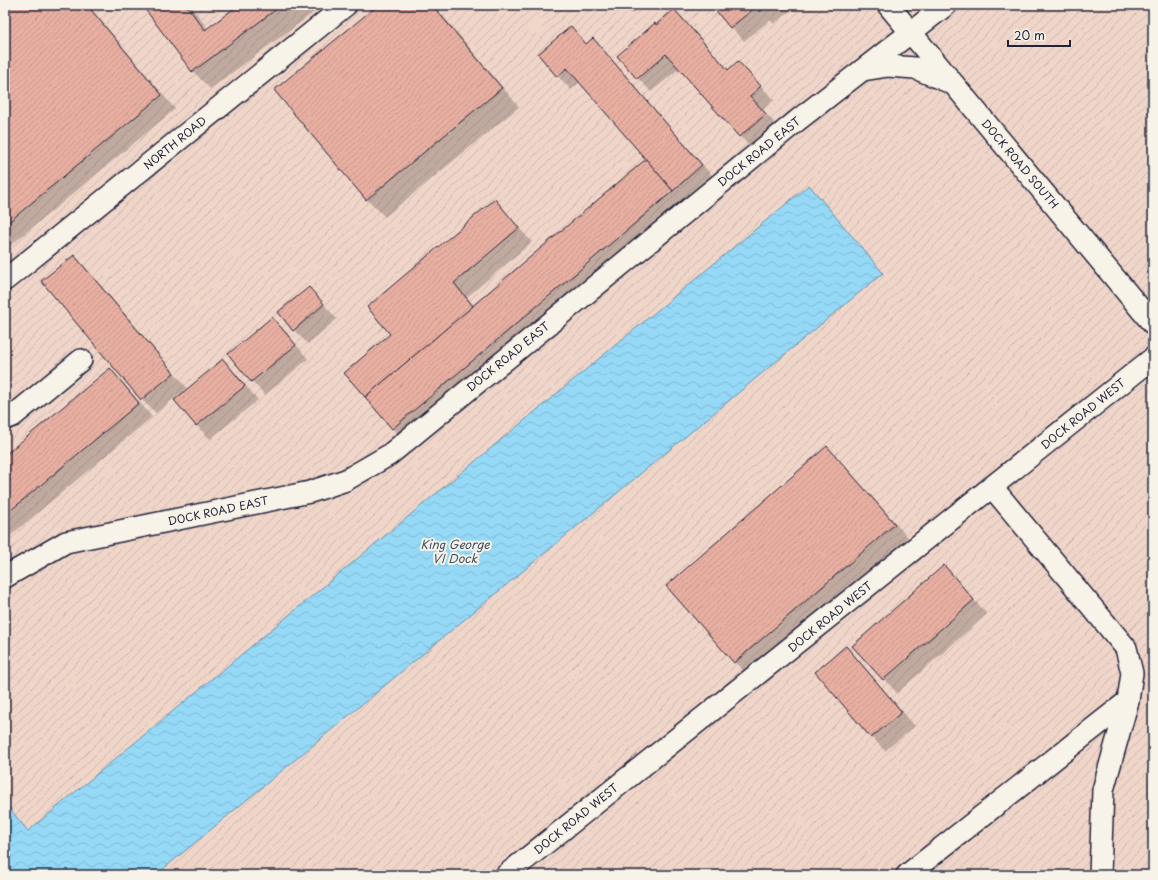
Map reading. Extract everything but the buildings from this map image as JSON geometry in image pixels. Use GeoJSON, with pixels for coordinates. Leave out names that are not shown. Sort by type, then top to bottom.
{"type":"FeatureCollection","features":[{"type":"Feature","properties":{"kind":"lane","name":"NORTH ROAD"},"geometry":{"type":"LineString","coordinates":[[5,280],[346,5]]}},
{"type":"Feature","properties":{"kind":"lane","name":"DOCK ROAD SOUTH"},"geometry":{"type":"LineString","coordinates":[[888,5],[1153,324]]}},
{"type":"Feature","properties":{"kind":"lane","name":"DOCK ROAD EAST"},"geometry":{"type":"LineString","coordinates":[[5,577],[66,542],[310,492],[346,480],[389,455],[798,120],[946,5]]}},
{"type":"Feature","properties":{"kind":"lane"},"geometry":{"type":"LineString","coordinates":[[862,70],[888,66],[915,68],[953,84]]}},
{"type":"Feature","properties":{"kind":"lane","name":"DOCK ROAD WEST"},"geometry":{"type":"LineString","coordinates":[[506,875],[1153,358]]}},
{"type":"Feature","properties":{"kind":"lane"},"geometry":{"type":"LineString","coordinates":[[5,419],[13,416],[81,360]]}},
{"type":"Feature","properties":{"kind":"lane"},"geometry":{"type":"LineString","coordinates":[[992,487],[1126,648],[1132,673],[1128,701],[1103,790],[1100,875]]}},
{"type":"Feature","properties":{"kind":"lane"},"geometry":{"type":"LineString","coordinates":[[907,875],[1128,701]]}},
{"type":"Feature","properties":{"kind":"shaded area"},"geometry":{"type":"Polygon","coordinates":[[[5,5],[1153,5],[1153,875],[64,875],[5,803],[5,5]]]}},
{"type":"Feature","properties":{"kind":"water","name":"King George VI Dock"},"geometry":{"type":"Polygon","coordinates":[[[809,185],[883,273],[156,875],[5,875],[5,803],[28,831],[809,185]]]}}]}
